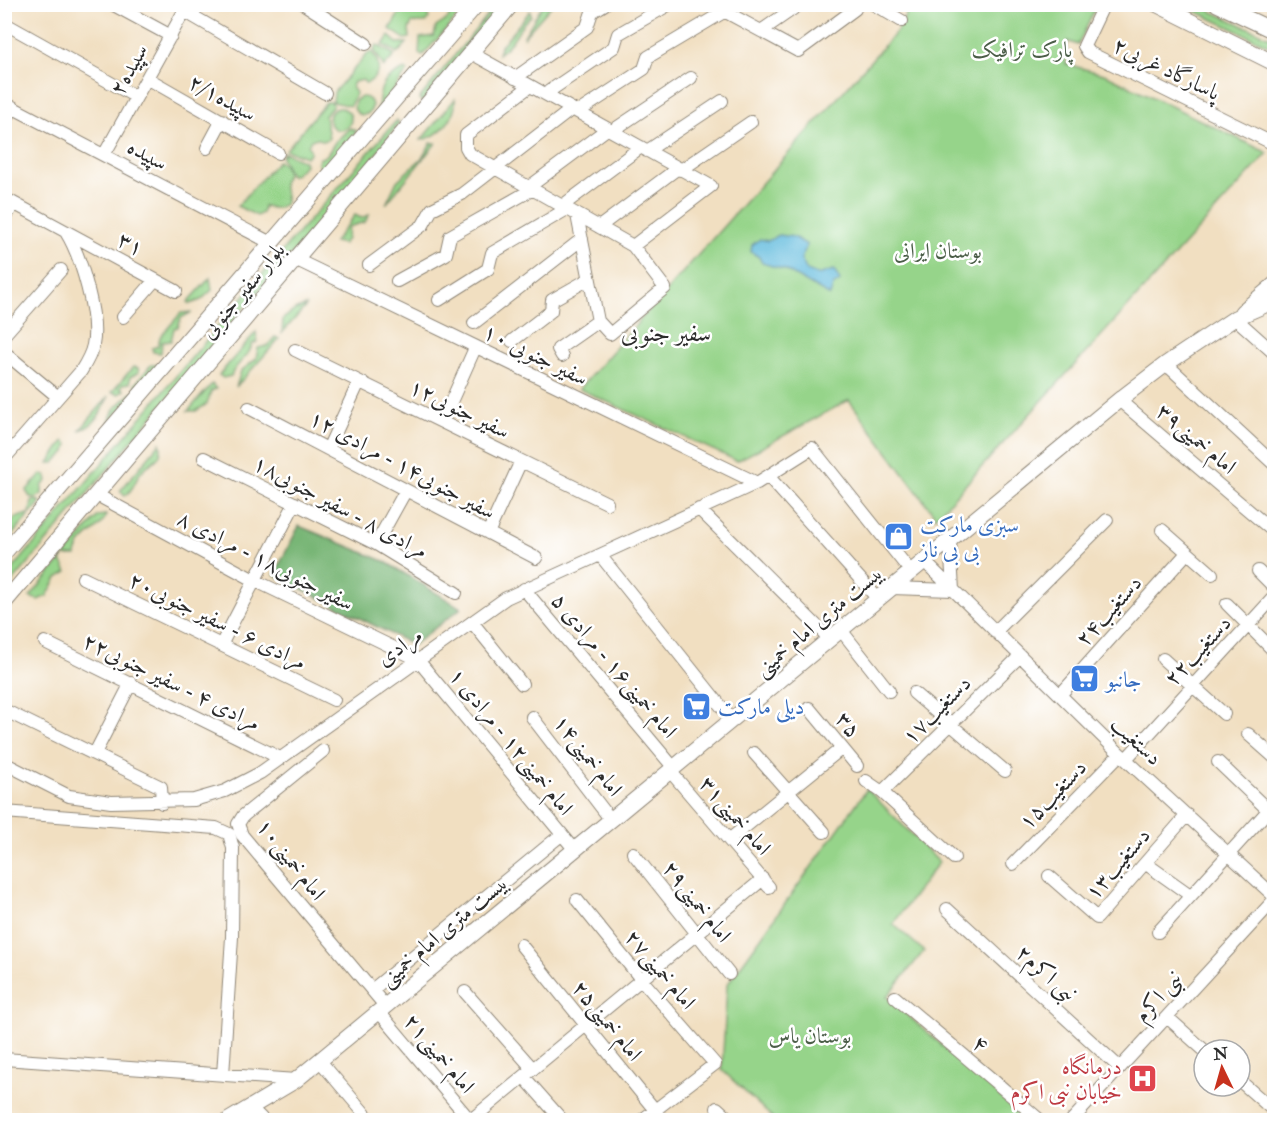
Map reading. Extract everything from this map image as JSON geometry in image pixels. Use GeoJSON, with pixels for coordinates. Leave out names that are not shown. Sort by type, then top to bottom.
{"type":"FeatureCollection","features":[{"type":"Feature","properties":{"kind":"main road","name":"بلوار سفیر جنوبی"},"geometry":{"type":"LineString","coordinates":[[4,553],[477,4]]}},
{"type":"Feature","properties":{"kind":"main road","name":"بلوار سفیر جنوبی"},"geometry":{"type":"LineString","coordinates":[[4,603],[512,4]]}},
{"type":"Feature","properties":{"kind":"main road"},"geometry":{"type":"LineString","coordinates":[[1156,4],[1275,63]]}},
{"type":"Feature","properties":{"kind":"main road"},"geometry":{"type":"LineString","coordinates":[[1217,4],[1275,31]]}},
{"type":"Feature","properties":{"kind":"main road"},"geometry":{"type":"LineString","coordinates":[[393,102],[416,116]]}},
{"type":"Feature","properties":{"kind":"main road"},"geometry":{"type":"LineString","coordinates":[[1235,318],[1264,291],[1275,285]]}},
{"type":"Feature","properties":{"kind":"main road","name":"بیست متری امام خمینی"},"geometry":{"type":"LineString","coordinates":[[229,1120],[252,1109],[320,1061],[1119,400],[1166,364],[1235,318],[1275,301]]}},
{"type":"Feature","properties":{"kind":"street"},"geometry":{"type":"LineString","coordinates":[[112,4],[171,36]]}},
{"type":"Feature","properties":{"kind":"street"},"geometry":{"type":"LineString","coordinates":[[304,4],[366,44]]}},
{"type":"Feature","properties":{"kind":"street"},"geometry":{"type":"LineString","coordinates":[[324,17],[330,4]]}},
{"type":"Feature","properties":{"kind":"street"},"geometry":{"type":"LineString","coordinates":[[515,78],[587,27],[592,12],[605,4]]}},
{"type":"Feature","properties":{"kind":"street"},"geometry":{"type":"LineString","coordinates":[[545,94],[614,47],[618,34],[670,4]]}},
{"type":"Feature","properties":{"kind":"street"},"geometry":{"type":"LineString","coordinates":[[711,4],[798,51],[855,9]]}},
{"type":"Feature","properties":{"kind":"street"},"geometry":{"type":"LineString","coordinates":[[369,265],[423,225],[432,209],[462,194],[494,168],[575,111],[644,69],[648,57],[738,4]]}},
{"type":"Feature","properties":{"kind":"street"},"geometry":{"type":"LineString","coordinates":[[761,31],[800,4]]}},
{"type":"Feature","properties":{"kind":"street"},"geometry":{"type":"LineString","coordinates":[[873,4],[902,21]]}},
{"type":"Feature","properties":{"kind":"street","name":"پاسارگاد غربی۲"},"geometry":{"type":"LineString","coordinates":[[1104,4],[1084,46],[1088,52],[1275,144]]}},
{"type":"Feature","properties":{"kind":"street"},"geometry":{"type":"LineString","coordinates":[[186,8],[324,93]]}},
{"type":"Feature","properties":{"kind":"street","name":"سپیده۲"},"geometry":{"type":"LineString","coordinates":[[104,155],[186,8]]}},
{"type":"Feature","properties":{"kind":"street"},"geometry":{"type":"LineString","coordinates":[[4,23],[136,97]]}},
{"type":"Feature","properties":{"kind":"street"},"geometry":{"type":"LineString","coordinates":[[471,53],[711,186],[633,246]]}},
{"type":"Feature","properties":{"kind":"street","name":"سپیده۲/۱"},"geometry":{"type":"LineString","coordinates":[[147,78],[278,153]]}},
{"type":"Feature","properties":{"kind":"street"},"geometry":{"type":"LineString","coordinates":[[397,281],[446,254],[450,236],[531,188],[609,130],[690,78]]}},
{"type":"Feature","properties":{"kind":"street"},"geometry":{"type":"LineString","coordinates":[[530,86],[466,135],[466,147],[470,154],[633,246],[665,288],[610,334],[598,321],[582,239],[569,210]]}},
{"type":"Feature","properties":{"kind":"street"},"geometry":{"type":"LineString","coordinates":[[439,300],[488,269],[492,253],[569,210],[644,149],[722,101]]}},
{"type":"Feature","properties":{"kind":"street"},"geometry":{"type":"LineString","coordinates":[[4,123],[9,105]]}},
{"type":"Feature","properties":{"kind":"street","name":"سپیده"},"geometry":{"type":"LineString","coordinates":[[9,105],[271,243]]}},
{"type":"Feature","properties":{"kind":"street"},"geometry":{"type":"LineString","coordinates":[[207,148],[222,120]]}},
{"type":"Feature","properties":{"kind":"street"},"geometry":{"type":"LineString","coordinates":[[599,227],[751,122]]}},
{"type":"Feature","properties":{"kind":"street"},"geometry":{"type":"LineString","coordinates":[[4,217],[10,201]]}},
{"type":"Feature","properties":{"kind":"street","name":"۳۱"},"geometry":{"type":"LineString","coordinates":[[10,201],[176,291]]}},
{"type":"Feature","properties":{"kind":"street"},"geometry":{"type":"LineString","coordinates":[[4,459],[81,371],[90,356],[94,343],[94,329],[79,256],[66,231]]}},
{"type":"Feature","properties":{"kind":"street"},"geometry":{"type":"LineString","coordinates":[[474,323],[582,239]]}},
{"type":"Feature","properties":{"kind":"street","name":"سفیر جنوبی ۱۰"},"geometry":{"type":"LineString","coordinates":[[297,260],[476,348],[763,479]]}},
{"type":"Feature","properties":{"kind":"street"},"geometry":{"type":"LineString","coordinates":[[4,335],[61,270]]}},
{"type":"Feature","properties":{"kind":"street"},"geometry":{"type":"LineString","coordinates":[[512,341],[550,311],[552,300],[589,279]]}},
{"type":"Feature","properties":{"kind":"street"},"geometry":{"type":"LineString","coordinates":[[123,317],[155,280]]}},
{"type":"Feature","properties":{"kind":"street"},"geometry":{"type":"LineString","coordinates":[[1235,318],[1275,353]]}},
{"type":"Feature","properties":{"kind":"street"},"geometry":{"type":"LineString","coordinates":[[562,356],[558,349],[598,321]]}},
{"type":"Feature","properties":{"kind":"street"},"geometry":{"type":"LineString","coordinates":[[442,422],[476,348]]}},
{"type":"Feature","properties":{"kind":"street","name":"سفیر جنوبی۱۲"},"geometry":{"type":"LineString","coordinates":[[295,350],[608,503]]}},
{"type":"Feature","properties":{"kind":"street"},"geometry":{"type":"LineString","coordinates":[[4,352],[58,397]]}},
{"type":"Feature","properties":{"kind":"street"},"geometry":{"type":"LineString","coordinates":[[1166,364],[1275,464]]}},
{"type":"Feature","properties":{"kind":"street"},"geometry":{"type":"LineString","coordinates":[[328,449],[359,382]]}},
{"type":"Feature","properties":{"kind":"street","name":"امام خمینی۳۹"},"geometry":{"type":"LineString","coordinates":[[1119,400],[1275,531]]}},
{"type":"Feature","properties":{"kind":"street","name":"سفیر جنوبی۱۴ - مرادی ۱۲"},"geometry":{"type":"LineString","coordinates":[[249,408],[536,558]]}},
{"type":"Feature","properties":{"kind":"street","name":"مرادی"},"geometry":{"type":"LineString","coordinates":[[4,763],[69,796],[111,802],[162,803],[194,800],[225,791],[260,773],[417,659],[506,598],[763,479],[812,448],[911,572]]}},
{"type":"Feature","properties":{"kind":"street","name":"مرادی ۸ - سفیر جنوبی۱۸"},"geometry":{"type":"LineString","coordinates":[[204,458],[376,544],[456,593]]}},
{"type":"Feature","properties":{"kind":"street"},"geometry":{"type":"LineString","coordinates":[[488,533],[521,461]]}},
{"type":"Feature","properties":{"kind":"street"},"geometry":{"type":"LineString","coordinates":[[763,479],[878,599]]}},
{"type":"Feature","properties":{"kind":"street"},"geometry":{"type":"LineString","coordinates":[[376,544],[406,490]]}},
{"type":"Feature","properties":{"kind":"street","name":"سفیر جنوبی۱۸ - مرادی ۸"},"geometry":{"type":"LineString","coordinates":[[97,495],[254,580],[417,659]]}},
{"type":"Feature","properties":{"kind":"street"},"geometry":{"type":"LineString","coordinates":[[221,645],[295,503]]}},
{"type":"Feature","properties":{"kind":"street"},"geometry":{"type":"LineString","coordinates":[[699,509],[835,634],[889,691]]}},
{"type":"Feature","properties":{"kind":"street"},"geometry":{"type":"LineString","coordinates":[[995,632],[1107,520]]}},
{"type":"Feature","properties":{"kind":"street"},"geometry":{"type":"LineString","coordinates":[[1162,530],[1212,574]]}},
{"type":"Feature","properties":{"kind":"street"},"geometry":{"type":"LineString","coordinates":[[891,588],[953,590],[950,540]]}},
{"type":"Feature","properties":{"kind":"street","name":"دستغیب۲۴"},"geometry":{"type":"LineString","coordinates":[[1060,695],[1187,553]]}},
{"type":"Feature","properties":{"kind":"street"},"geometry":{"type":"LineString","coordinates":[[600,555],[732,720]]}},
{"type":"Feature","properties":{"kind":"street","name":"دستغیب"},"geometry":{"type":"LineString","coordinates":[[924,561],[1123,756],[1275,898]]}},
{"type":"Feature","properties":{"kind":"street"},"geometry":{"type":"LineString","coordinates":[[1258,571],[1275,587]]}},
{"type":"Feature","properties":{"kind":"street","name":"مرادی ۶ - سفیر جنوبی۲۰"},"geometry":{"type":"LineString","coordinates":[[83,578],[334,700]]}},
{"type":"Feature","properties":{"kind":"street","name":"امام خمینی۱۶ - مرادی ۵"},"geometry":{"type":"LineString","coordinates":[[524,589],[672,770]]}},
{"type":"Feature","properties":{"kind":"street","name":"دستغیب۲۲"},"geometry":{"type":"LineString","coordinates":[[1123,756],[1193,686],[1275,597]]}},
{"type":"Feature","properties":{"kind":"street"},"geometry":{"type":"LineString","coordinates":[[1227,604],[1275,651]]}},
{"type":"Feature","properties":{"kind":"street"},"geometry":{"type":"LineString","coordinates":[[472,622],[522,684]]}},
{"type":"Feature","properties":{"kind":"street","name":"مرادی ۴ - سفیر جنوبی۲۲"},"geometry":{"type":"LineString","coordinates":[[45,642],[280,758]]}},
{"type":"Feature","properties":{"kind":"street","name":"دستغیب۱۷"},"geometry":{"type":"LineString","coordinates":[[882,792],[1020,656]]}},
{"type":"Feature","properties":{"kind":"street","name":"امام خمینی۱۲ - مرادی ۱"},"geometry":{"type":"LineString","coordinates":[[417,659],[574,850]]}},
{"type":"Feature","properties":{"kind":"street"},"geometry":{"type":"LineString","coordinates":[[1163,659],[1224,714]]}},
{"type":"Feature","properties":{"kind":"street"},"geometry":{"type":"LineString","coordinates":[[95,753],[130,683]]}},
{"type":"Feature","properties":{"kind":"street"},"geometry":{"type":"LineString","coordinates":[[914,693],[1005,771]]}},
{"type":"Feature","properties":{"kind":"street","name":"۳۵"},"geometry":{"type":"LineString","coordinates":[[809,708],[857,766]]}},
{"type":"Feature","properties":{"kind":"street"},"geometry":{"type":"LineString","coordinates":[[4,710],[161,787],[162,803]]}},
{"type":"Feature","properties":{"kind":"street","name":"امام خمینی۱۴"},"geometry":{"type":"LineString","coordinates":[[532,717],[611,820]]}},
{"type":"Feature","properties":{"kind":"street"},"geometry":{"type":"LineString","coordinates":[[1248,734],[1275,757]]}},
{"type":"Feature","properties":{"kind":"street"},"geometry":{"type":"LineString","coordinates":[[729,840],[842,748]]}},
{"type":"Feature","properties":{"kind":"street","name":"امام خمینی۱۰"},"geometry":{"type":"LineString","coordinates":[[323,751],[243,816],[238,824],[242,835],[372,990],[382,1009]]}},
{"type":"Feature","properties":{"kind":"street"},"geometry":{"type":"LineString","coordinates":[[754,753],[787,793],[824,832]]}},
{"type":"Feature","properties":{"kind":"street","name":"دستغیب۱۵"},"geometry":{"type":"LineString","coordinates":[[1013,864],[1123,756]]}},
{"type":"Feature","properties":{"kind":"street"},"geometry":{"type":"LineString","coordinates":[[1158,932],[1271,807],[1218,762]]}},
{"type":"Feature","properties":{"kind":"street","name":"امام خمینی۳۱"},"geometry":{"type":"LineString","coordinates":[[672,770],[766,883],[698,933]]}},
{"type":"Feature","properties":{"kind":"street"},"geometry":{"type":"LineString","coordinates":[[866,781],[882,792],[954,858]]}},
{"type":"Feature","properties":{"kind":"street"},"geometry":{"type":"LineString","coordinates":[[4,812],[216,828],[229,834],[233,848],[232,937],[223,1075]]}},
{"type":"Feature","properties":{"kind":"street","name":"دستغیب۱۳"},"geometry":{"type":"LineString","coordinates":[[1049,876],[1097,918],[1187,815]]}},
{"type":"Feature","properties":{"kind":"street"},"geometry":{"type":"LineString","coordinates":[[372,990],[561,834]]}},
{"type":"Feature","properties":{"kind":"street","name":"امام خمینی۲۹"},"geometry":{"type":"LineString","coordinates":[[633,853],[729,974]]}},
{"type":"Feature","properties":{"kind":"street"},"geometry":{"type":"LineString","coordinates":[[1145,863],[1191,895]]}},
{"type":"Feature","properties":{"kind":"street","name":"نبی اکرم"},"geometry":{"type":"LineString","coordinates":[[1077,1119],[1120,1068],[1275,898]]}},
{"type":"Feature","properties":{"kind":"street","name":"امام خمینی۲۷"},"geometry":{"type":"LineString","coordinates":[[577,900],[641,979],[715,1064],[654,1110]]}},
{"type":"Feature","properties":{"kind":"street","name":"نبی اکرم۲"},"geometry":{"type":"LineString","coordinates":[[947,909],[1120,1068]]}},
{"type":"Feature","properties":{"kind":"street"},"geometry":{"type":"LineString","coordinates":[[470,1120],[698,933]]}},
{"type":"Feature","properties":{"kind":"street","name":"امام خمینی۲۵"},"geometry":{"type":"LineString","coordinates":[[521,945],[663,1120]]}},
{"type":"Feature","properties":{"kind":"street"},"geometry":{"type":"LineString","coordinates":[[465,992],[562,1120]]}},
{"type":"Feature","properties":{"kind":"street","name":"۴"},"geometry":{"type":"LineString","coordinates":[[895,997],[1040,1120]]}},
{"type":"Feature","properties":{"kind":"street","name":"امام خمینی۲۱"},"geometry":{"type":"LineString","coordinates":[[382,1009],[470,1120]]}},
{"type":"Feature","properties":{"kind":"street"},"geometry":{"type":"LineString","coordinates":[[1167,1017],[1192,1039]]}},
{"type":"Feature","properties":{"kind":"street"},"geometry":{"type":"LineString","coordinates":[[4,1059],[296,1080]]}},
{"type":"Feature","properties":{"kind":"street"},"geometry":{"type":"LineString","coordinates":[[320,1061],[370,1120]]}},
{"type":"Feature","properties":{"kind":"street"},"geometry":{"type":"LineString","coordinates":[[1252,1091],[1275,1111]]}},
{"type":"Feature","properties":{"kind":"street"},"geometry":{"type":"LineString","coordinates":[[717,1108],[730,1120]]}},
{"type":"Feature","properties":{"kind":"street"},"geometry":{"type":"LineString","coordinates":[[252,1109],[263,1120]]}},
{"type":"Feature","properties":{"kind":"street"},"geometry":{"type":"LineString","coordinates":[[642,1120],[654,1110]]}},
{"type":"Feature","properties":{"kind":"green space"},"geometry":{"type":"Polygon","coordinates":[[[404,5],[427,5],[429,18],[425,23],[412,23],[409,29],[410,38],[405,39],[390,29],[404,5]]]}},
{"type":"Feature","properties":{"kind":"green space"},"geometry":{"type":"Polygon","coordinates":[[[454,5],[463,7],[468,5],[423,55],[419,54],[420,38],[434,36],[436,27],[448,19],[454,5]]]}},
{"type":"Feature","properties":{"kind":"green space"},"geometry":{"type":"Polygon","coordinates":[[[496,5],[506,5],[422,102],[419,99],[496,5]]]}},
{"type":"Feature","properties":{"kind":"green space"},"geometry":{"type":"Polygon","coordinates":[[[552,5],[523,38],[542,6],[552,5]]]}},
{"type":"Feature","properties":{"kind":"green space","name":"بوستان ایرانی"},"geometry":{"type":"Polygon","coordinates":[[[894,5],[1097,5],[1078,45],[1067,41],[1066,64],[1107,75],[1268,153],[936,517],[849,400],[737,461],[579,389],[897,31],[907,12],[894,5]]]}},
{"type":"Feature","properties":{"kind":"green space"},"geometry":{"type":"Polygon","coordinates":[[[1182,5],[1197,5],[1274,39],[1274,48],[1182,5]]]}},
{"type":"Feature","properties":{"kind":"green space"},"geometry":{"type":"Polygon","coordinates":[[[530,11],[531,16],[505,49],[498,54],[500,47],[530,11]]]}},
{"type":"Feature","properties":{"kind":"green space"},"geometry":{"type":"Polygon","coordinates":[[[389,36],[397,43],[407,43],[398,53],[383,45],[389,36]]]}},
{"type":"Feature","properties":{"kind":"green space"},"geometry":{"type":"Polygon","coordinates":[[[377,45],[395,55],[384,67],[374,50],[377,45]]]}},
{"type":"Feature","properties":{"kind":"green space"},"geometry":{"type":"Polygon","coordinates":[[[372,52],[377,61],[377,74],[366,84],[363,80],[354,82],[352,87],[356,93],[350,106],[333,102],[334,92],[367,54],[372,52]]]}},
{"type":"Feature","properties":{"kind":"green space"},"geometry":{"type":"Polygon","coordinates":[[[405,69],[408,71],[378,110],[384,84],[392,76],[405,69]]]}},
{"type":"Feature","properties":{"kind":"green space"},"geometry":{"type":"Polygon","coordinates":[[[363,97],[369,100],[372,106],[369,112],[363,115],[357,112],[354,106],[357,100],[363,97]]]}},
{"type":"Feature","properties":{"kind":"green space"},"geometry":{"type":"Polygon","coordinates":[[[455,99],[450,120],[440,131],[421,140],[455,99]]]}},
{"type":"Feature","properties":{"kind":"green space"},"geometry":{"type":"Polygon","coordinates":[[[326,102],[332,102],[333,106],[325,116],[329,138],[324,141],[317,138],[311,140],[308,145],[311,152],[306,157],[286,150],[326,102]]]}},
{"type":"Feature","properties":{"kind":"green space"},"geometry":{"type":"Polygon","coordinates":[[[340,108],[350,115],[351,119],[344,129],[340,130],[330,123],[329,119],[336,109],[340,108]]]}},
{"type":"Feature","properties":{"kind":"green space"},"geometry":{"type":"Polygon","coordinates":[[[397,120],[399,123],[352,187],[243,309],[5,591],[5,580],[11,571],[265,271],[397,120]]]}},
{"type":"Feature","properties":{"kind":"green space"},"geometry":{"type":"Polygon","coordinates":[[[350,128],[357,131],[328,168],[324,169],[318,165],[319,159],[327,155],[335,142],[350,128]]]}},
{"type":"Feature","properties":{"kind":"green space"},"geometry":{"type":"Polygon","coordinates":[[[431,143],[436,143],[386,204],[397,181],[422,158],[431,143]]]}},
{"type":"Feature","properties":{"kind":"green space"},"geometry":{"type":"Polygon","coordinates":[[[284,152],[304,161],[305,165],[294,175],[290,175],[281,157],[284,152]]]}},
{"type":"Feature","properties":{"kind":"green space"},"geometry":{"type":"Polygon","coordinates":[[[278,161],[284,165],[287,174],[283,183],[286,202],[276,208],[264,206],[262,213],[257,216],[237,206],[278,161]]]}},
{"type":"Feature","properties":{"kind":"green space"},"geometry":{"type":"Polygon","coordinates":[[[355,215],[361,218],[369,215],[365,222],[348,227],[347,239],[343,244],[334,242],[355,215]]]}},
{"type":"Feature","properties":{"kind":"green space"},"geometry":{"type":"Polygon","coordinates":[[[210,278],[212,290],[201,300],[190,304],[188,302],[210,278]]]}},
{"type":"Feature","properties":{"kind":"green space"},"geometry":{"type":"Polygon","coordinates":[[[307,305],[282,333],[283,319],[307,305]]]}},
{"type":"Feature","properties":{"kind":"green space"},"geometry":{"type":"Polygon","coordinates":[[[192,312],[181,318],[178,327],[174,328],[171,341],[162,342],[161,353],[153,352],[152,348],[158,346],[160,337],[181,313],[192,312]]]}},
{"type":"Feature","properties":{"kind":"green space"},"geometry":{"type":"Polygon","coordinates":[[[256,332],[257,342],[252,344],[231,376],[223,378],[219,375],[256,332]]]}},
{"type":"Feature","properties":{"kind":"green space"},"geometry":{"type":"Polygon","coordinates":[[[275,337],[279,339],[236,387],[241,371],[256,359],[258,348],[267,346],[275,337]]]}},
{"type":"Feature","properties":{"kind":"green space"},"geometry":{"type":"Polygon","coordinates":[[[151,365],[158,365],[108,424],[114,409],[136,389],[135,384],[151,365]]]}},
{"type":"Feature","properties":{"kind":"green space"},"geometry":{"type":"Polygon","coordinates":[[[133,367],[138,368],[139,372],[130,377],[130,383],[123,384],[121,388],[124,390],[119,394],[112,392],[133,367]]]}},
{"type":"Feature","properties":{"kind":"green space"},"geometry":{"type":"Polygon","coordinates":[[[212,384],[216,389],[211,391],[207,404],[196,411],[188,411],[212,384]]]}},
{"type":"Feature","properties":{"kind":"green space"},"geometry":{"type":"Polygon","coordinates":[[[109,396],[95,421],[80,430],[109,396]]]}},
{"type":"Feature","properties":{"kind":"green space"},"geometry":{"type":"Polygon","coordinates":[[[64,441],[68,444],[66,452],[54,463],[49,463],[64,441]]]}},
{"type":"Feature","properties":{"kind":"green space"},"geometry":{"type":"Polygon","coordinates":[[[160,443],[160,454],[144,468],[125,496],[120,491],[160,443]]]}},
{"type":"Feature","properties":{"kind":"green space"},"geometry":{"type":"Polygon","coordinates":[[[41,474],[46,475],[47,481],[42,486],[42,494],[36,498],[30,497],[26,491],[41,474]]]}},
{"type":"Feature","properties":{"kind":"green space"},"geometry":{"type":"Polygon","coordinates":[[[32,501],[41,502],[5,543],[4,535],[13,519],[30,513],[32,501]]]}},
{"type":"Feature","properties":{"kind":"green space"},"geometry":{"type":"Polygon","coordinates":[[[106,515],[99,526],[81,544],[76,556],[64,556],[98,516],[106,515]]]}},
{"type":"Feature","properties":{"kind":"green space"},"geometry":{"type":"Polygon","coordinates":[[[299,526],[384,561],[461,608],[413,645],[274,575],[299,526]]]}},
{"type":"Feature","properties":{"kind":"green space"},"geometry":{"type":"Polygon","coordinates":[[[63,558],[61,561],[67,572],[57,578],[47,596],[38,600],[30,597],[63,558]]]}},
{"type":"Feature","properties":{"kind":"green space","name":"بوستان یاس"},"geometry":{"type":"Polygon","coordinates":[[[867,789],[939,862],[893,924],[924,951],[887,997],[1027,1120],[775,1120],[722,1070],[727,985],[867,789]]]}},
{"type":"Feature","properties":{"kind":"water"},"geometry":{"type":"Polygon","coordinates":[[[779,235],[794,237],[807,245],[801,259],[807,271],[817,275],[834,270],[840,281],[833,286],[830,296],[785,270],[762,263],[759,257],[751,252],[752,245],[760,239],[768,241],[779,235]]]}},
{"type":"Feature","properties":{"kind":"place","name":"سبزی مارکت بی بی ناز"},"geometry":{"type":"Point","coordinates":[899,537]}},
{"type":"Feature","properties":{"kind":"place","name":"جانبو"},"geometry":{"type":"Point","coordinates":[1085,679]}},
{"type":"Feature","properties":{"kind":"place","name":"دیلی مارکت"},"geometry":{"type":"Point","coordinates":[697,706]}},
{"type":"Feature","properties":{"kind":"place","name":"درمانگاه خیابان نبی اکرم"},"geometry":{"type":"Point","coordinates":[1143,1079]}},
{"type":"Feature","properties":{"kind":"district","name":"سفیر جنوبی"},"geometry":{"type":"Point","coordinates":[666,333]}},
{"type":"Feature","properties":{"kind":"park label","name":"پارک ترافیک"},"geometry":{"type":"Point","coordinates":[1022,49]}}]}
